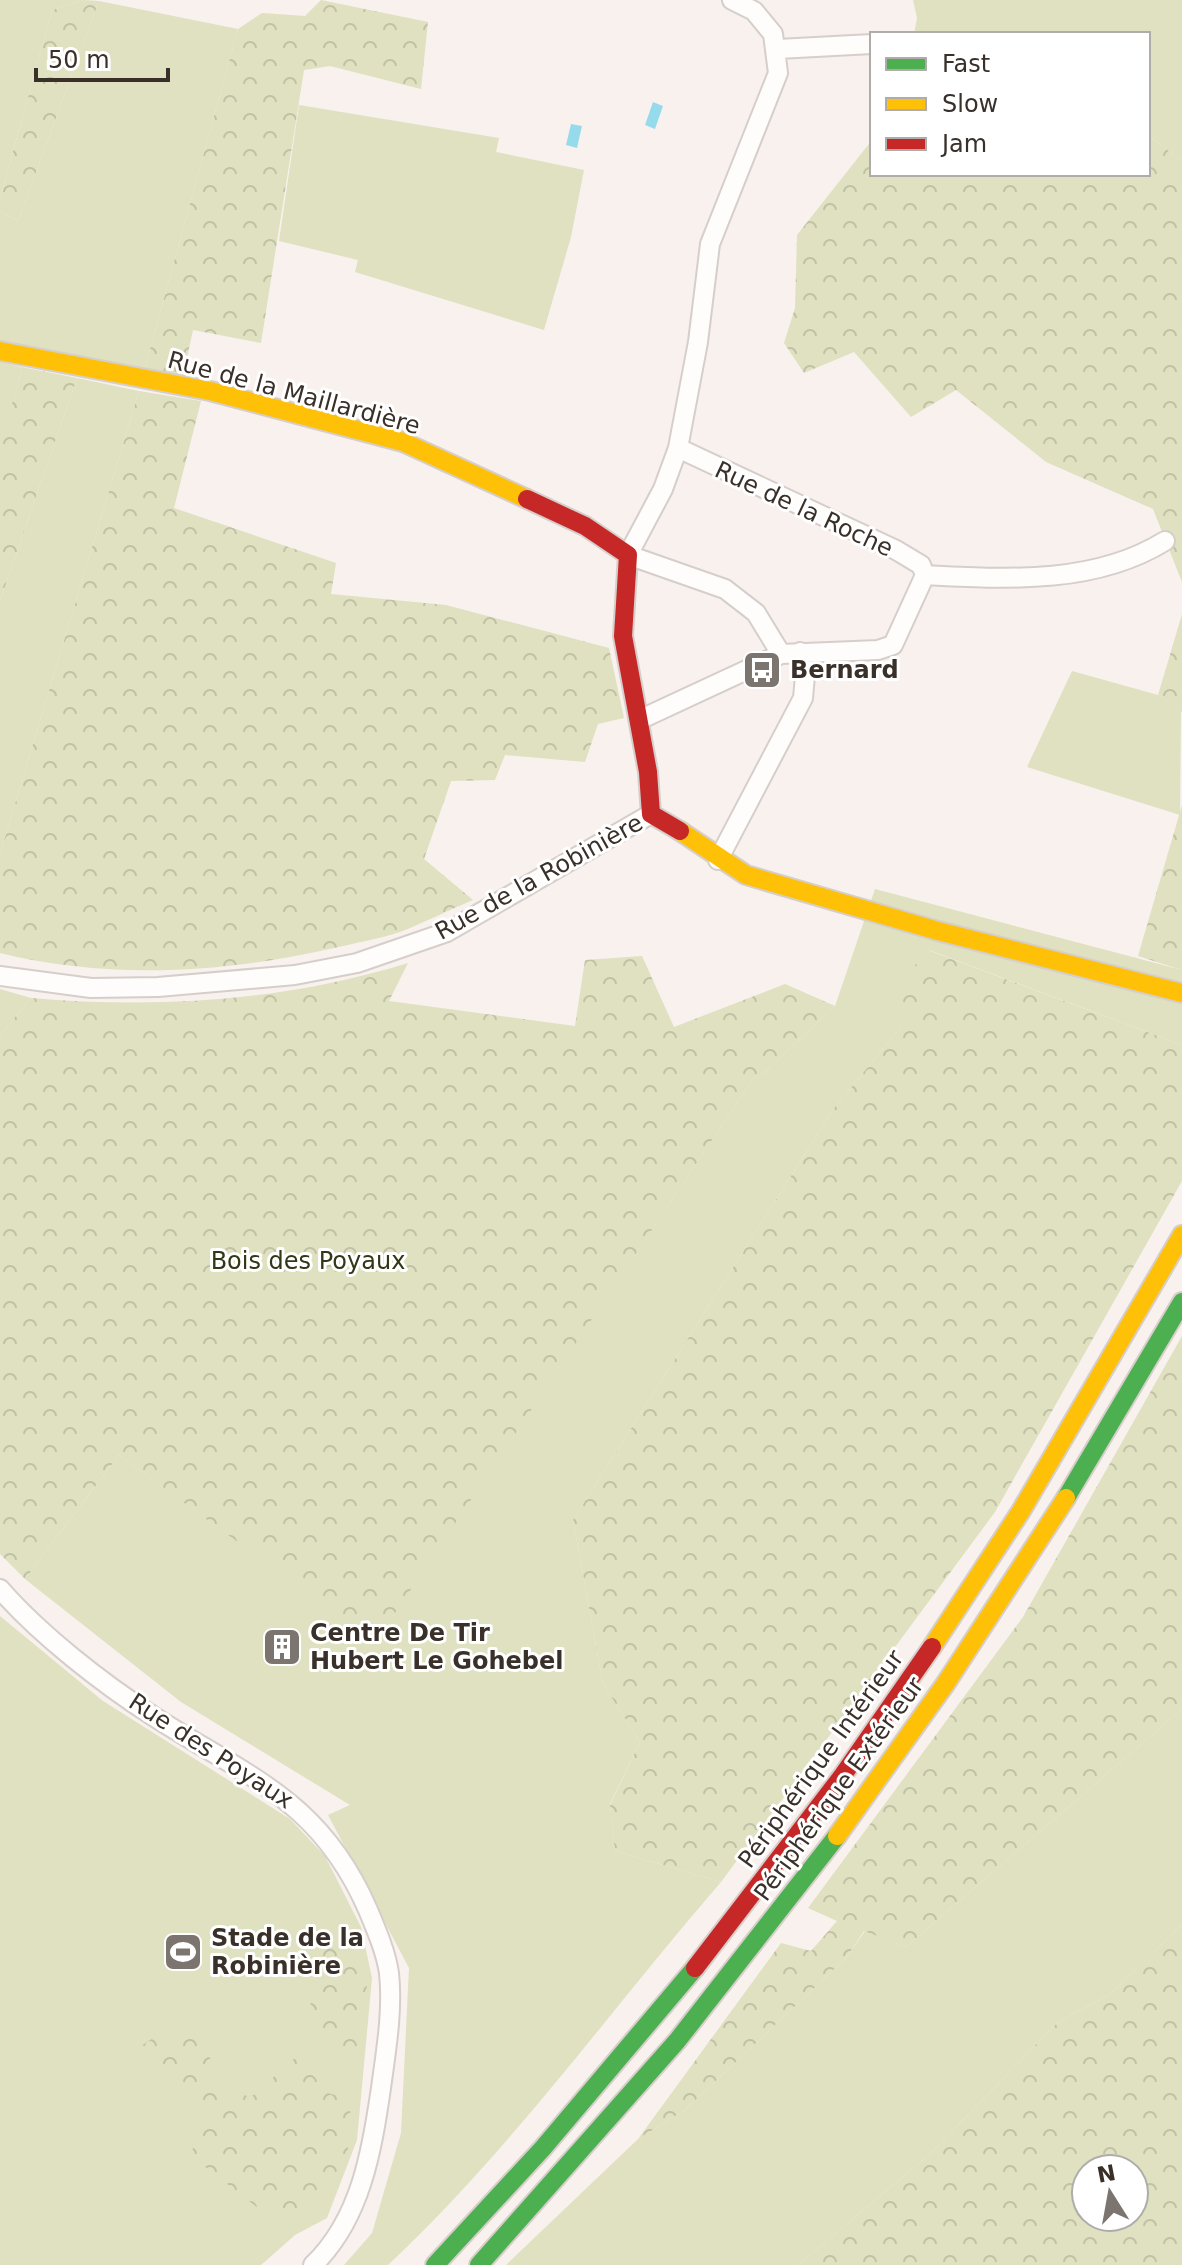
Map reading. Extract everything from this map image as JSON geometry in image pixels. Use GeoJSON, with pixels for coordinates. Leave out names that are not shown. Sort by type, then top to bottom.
{"type":"FeatureCollection","features":[{"type":"Feature","properties":{"kind":"main road","name":"Rue de la Maillardière"},"geometry":{"type":"LineString","coordinates":[[0,351],[210,391],[403,442],[585,526],[628,555]]}},
{"type":"Feature","properties":{"kind":"main road"},"geometry":{"type":"LineString","coordinates":[[628,555],[622,621],[651,781],[651,814],[678,827],[718,860],[746,875],[906,923],[1182,993]]}},
{"type":"Feature","properties":{"kind":"main road","name":"Périphérique Intérieur"},"geometry":{"type":"LineString","coordinates":[[435,2265],[541,2150],[649,2023],[829,1792],[934,1643],[1040,1480],[1182,1235]]}},
{"type":"Feature","properties":{"kind":"main road","name":"Périphérique Extérieur"},"geometry":{"type":"LineString","coordinates":[[479,2265],[657,2065],[798,1887],[897,1753],[1032,1553],[1182,1302]]}},
{"type":"Feature","properties":{"kind":"street"},"geometry":{"type":"LineString","coordinates":[[732,0],[754,11],[768,25],[778,49],[773,91],[710,244],[696,356],[678,448],[663,489],[628,555],[725,589],[756,613],[781,654]]}},
{"type":"Feature","properties":{"kind":"street"},"geometry":{"type":"LineString","coordinates":[[778,49],[870,44]]}},
{"type":"Feature","properties":{"kind":"street","name":"Rue de la Roche"},"geometry":{"type":"LineString","coordinates":[[678,448],[896,550],[921,565],[925,575]]}},
{"type":"Feature","properties":{"kind":"street"},"geometry":{"type":"LineString","coordinates":[[639,720],[781,654],[878,650],[893,645],[925,575],[989,578],[1072,573],[1123,563],[1165,541]]}},
{"type":"Feature","properties":{"kind":"street"},"geometry":{"type":"LineString","coordinates":[[718,860],[803,698],[805,676],[800,652]]}},
{"type":"Feature","properties":{"kind":"street","name":"Rue de la Robinière"},"geometry":{"type":"LineString","coordinates":[[0,976],[91,988],[158,987],[295,975],[357,963],[447,932],[651,814]]}},
{"type":"Feature","properties":{"kind":"street","name":"Rue des Poyaux"},"geometry":{"type":"LineString","coordinates":[[0,1589],[24,1616],[150,1714],[292,1802],[323,1832],[358,1887],[389,1972],[388,2035],[376,2121],[358,2194],[342,2228],[313,2265]]}},
{"type":"Feature","properties":{"kind":"green space"},"geometry":{"type":"Polygon","coordinates":[[[0,0],[84,0],[52,10],[0,199],[0,0]]]}},
{"type":"Feature","properties":{"kind":"green space"},"geometry":{"type":"Polygon","coordinates":[[[84,0],[99,1],[18,221],[0,211],[0,199],[52,10],[84,0]]]}},
{"type":"Feature","properties":{"kind":"green space"},"geometry":{"type":"Polygon","coordinates":[[[321,0],[428,22],[421,89],[330,66],[304,70],[261,343],[193,330],[183,376],[144,371],[238,29],[262,13],[305,16],[321,0]]]}},
{"type":"Feature","properties":{"kind":"green space"},"geometry":{"type":"Polygon","coordinates":[[[913,0],[1182,0],[1182,161],[1150,137],[1150,32],[914,32],[917,18],[913,0]]]}},
{"type":"Feature","properties":{"kind":"green space"},"geometry":{"type":"Polygon","coordinates":[[[99,1],[238,29],[144,371],[0,343],[0,211],[18,221],[99,1]]]}},
{"type":"Feature","properties":{"kind":"green space"},"geometry":{"type":"Polygon","coordinates":[[[299,105],[499,138],[496,152],[584,170],[571,237],[544,330],[355,272],[358,260],[279,241],[299,105]]]}},
{"type":"Feature","properties":{"kind":"green space"},"geometry":{"type":"Polygon","coordinates":[[[1150,137],[1182,161],[1182,582],[1153,509],[1046,462],[956,390],[911,417],[854,352],[804,373],[784,343],[795,308],[797,235],[870,143],[870,176],[1150,176],[1150,137]]]}},
{"type":"Feature","properties":{"kind":"green space"},"geometry":{"type":"Polygon","coordinates":[[[0,362],[22,367],[9,416],[0,421],[0,362]]]}},
{"type":"Feature","properties":{"kind":"green space"},"geometry":{"type":"Polygon","coordinates":[[[22,367],[77,378],[0,601],[0,421],[9,415],[22,367]]]}},
{"type":"Feature","properties":{"kind":"green space"},"geometry":{"type":"Polygon","coordinates":[[[77,378],[139,391],[0,854],[0,601],[77,378]]]}},
{"type":"Feature","properties":{"kind":"green space"},"geometry":{"type":"Polygon","coordinates":[[[139,391],[201,401],[174,508],[336,563],[331,594],[446,605],[609,648],[624,718],[598,724],[585,762],[505,755],[495,780],[451,781],[424,859],[473,900],[409,928],[367,941],[209,968],[125,970],[83,967],[0,953],[0,854],[139,391]]]}},
{"type":"Feature","properties":{"kind":"green space"},"geometry":{"type":"Polygon","coordinates":[[[1182,614],[1182,712],[1158,695],[1182,614]]]}},
{"type":"Feature","properties":{"kind":"green space"},"geometry":{"type":"Polygon","coordinates":[[[1072,671],[1158,695],[1181,711],[1180,815],[1027,767],[1072,671]]]}},
{"type":"Feature","properties":{"kind":"green space"},"geometry":{"type":"Polygon","coordinates":[[[1182,805],[1182,970],[1138,956],[1182,805]]]}},
{"type":"Feature","properties":{"kind":"green space"},"geometry":{"type":"Polygon","coordinates":[[[875,889],[1182,970],[1182,1045],[929,950],[901,1027],[834,1108],[573,1520],[603,1684],[640,1742],[610,1804],[615,1851],[721,1882],[518,2127],[433,2221],[388,2265],[344,2265],[372,2233],[401,2133],[409,1968],[328,1815],[350,1805],[181,1702],[25,1579],[119,1455],[375,1642],[753,1079],[764,1073],[835,1006],[875,889]]]}},
{"type":"Feature","properties":{"kind":"green space"},"geometry":{"type":"Polygon","coordinates":[[[928,950],[1182,1045],[1182,1181],[995,1512],[721,1882],[615,1851],[610,1805],[640,1742],[603,1684],[573,1520],[834,1108],[901,1027],[892,993],[928,950]]]}},
{"type":"Feature","properties":{"kind":"green space","name":"Bois des Poyaux"},"geometry":{"type":"Polygon","coordinates":[[[642,956],[674,1027],[785,984],[835,1006],[764,1073],[753,1079],[375,1643],[119,1455],[25,1579],[0,1554],[0,1035],[31,998],[127,1003],[221,999],[315,986],[408,963],[389,1001],[575,1026],[585,960],[642,956]]]}},
{"type":"Feature","properties":{"kind":"green space"},"geometry":{"type":"Polygon","coordinates":[[[0,989],[31,998],[0,1035],[0,989]]]}},
{"type":"Feature","properties":{"kind":"green space"},"geometry":{"type":"Polygon","coordinates":[[[1182,1336],[1182,1709],[906,1947],[864,1931],[846,1958],[685,2110],[638,2139],[781,1943],[811,1951],[837,1921],[808,1908],[1023,1617],[1182,1336]]]}},
{"type":"Feature","properties":{"kind":"green space","name":"Stade de la Robinière"},"geometry":{"type":"Polygon","coordinates":[[[0,1616],[103,1701],[290,1819],[325,1856],[361,1927],[372,1978],[357,2140],[327,2218],[295,2235],[261,2265],[0,2265],[0,1616]]]}},
{"type":"Feature","properties":{"kind":"green space"},"geometry":{"type":"Polygon","coordinates":[[[1182,1709],[1182,1924],[1112,1993],[1058,2022],[930,2154],[798,2265],[506,2265],[638,2139],[685,2110],[846,1958],[865,1931],[906,1947],[1182,1709]]]}},
{"type":"Feature","properties":{"kind":"green space"},"geometry":{"type":"Polygon","coordinates":[[[1182,1924],[1182,2265],[798,2265],[930,2154],[1058,2022],[1112,1993],[1182,1924]]]}},
{"type":"Feature","properties":{"kind":"green space"},"geometry":{"type":"Polygon","coordinates":[[[345,1944],[362,1953],[367,1986],[357,2049],[324,2041],[317,2014],[301,1989],[313,1953],[345,1944]]]}},
{"type":"Feature","properties":{"kind":"green space"},"geometry":{"type":"Polygon","coordinates":[[[162,2032],[199,2038],[223,2082],[250,2098],[296,2057],[330,2094],[351,2098],[348,2150],[314,2213],[263,2212],[190,2155],[206,2119],[204,2106],[138,2048],[162,2032]]]}},
{"type":"Feature","properties":{"kind":"water"},"geometry":{"type":"Polygon","coordinates":[[[653,102],[663,106],[655,129],[645,125],[653,102]]]}},
{"type":"Feature","properties":{"kind":"water"},"geometry":{"type":"Polygon","coordinates":[[[571,124],[582,126],[577,148],[566,145],[571,124]]]}},
{"type":"Feature","properties":{"kind":"traffic: fast"},"geometry":{"type":"LineString","coordinates":[[1066,1498],[1182,1302]]}},
{"type":"Feature","properties":{"kind":"traffic: fast"},"geometry":{"type":"LineString","coordinates":[[479,2265],[677,2041],[837,1836]]}},
{"type":"Feature","properties":{"kind":"traffic: fast"},"geometry":{"type":"LineString","coordinates":[[435,2265],[543,2148],[695,1968]]}},
{"type":"Feature","properties":{"kind":"traffic: slow"},"geometry":{"type":"LineString","coordinates":[[0,351],[210,391],[403,442],[527,499]]}},
{"type":"Feature","properties":{"kind":"traffic: slow"},"geometry":{"type":"LineString","coordinates":[[680,831],[746,875],[938,931],[1182,993]]}},
{"type":"Feature","properties":{"kind":"traffic: slow"},"geometry":{"type":"LineString","coordinates":[[932,1647],[1021,1511],[1182,1235]]}},
{"type":"Feature","properties":{"kind":"traffic: slow"},"geometry":{"type":"LineString","coordinates":[[837,1836],[946,1683],[1066,1498]]}},
{"type":"Feature","properties":{"kind":"traffic: jam"},"geometry":{"type":"LineString","coordinates":[[527,499],[585,526],[628,555],[623,636],[648,772],[651,814],[680,831]]}},
{"type":"Feature","properties":{"kind":"traffic: jam"},"geometry":{"type":"LineString","coordinates":[[695,1968],[843,1775],[932,1647]]}},
{"type":"Feature","properties":{"kind":"place","name":"Bernard"},"geometry":{"type":"Point","coordinates":[762,670]}},
{"type":"Feature","properties":{"kind":"place","name":"Centre De Tir Hubert Le Gohebel"},"geometry":{"type":"Point","coordinates":[282,1647]}},
{"type":"Feature","properties":{"kind":"place","name":"Stade de la Robinière"},"geometry":{"type":"Point","coordinates":[183,1952]}}]}
